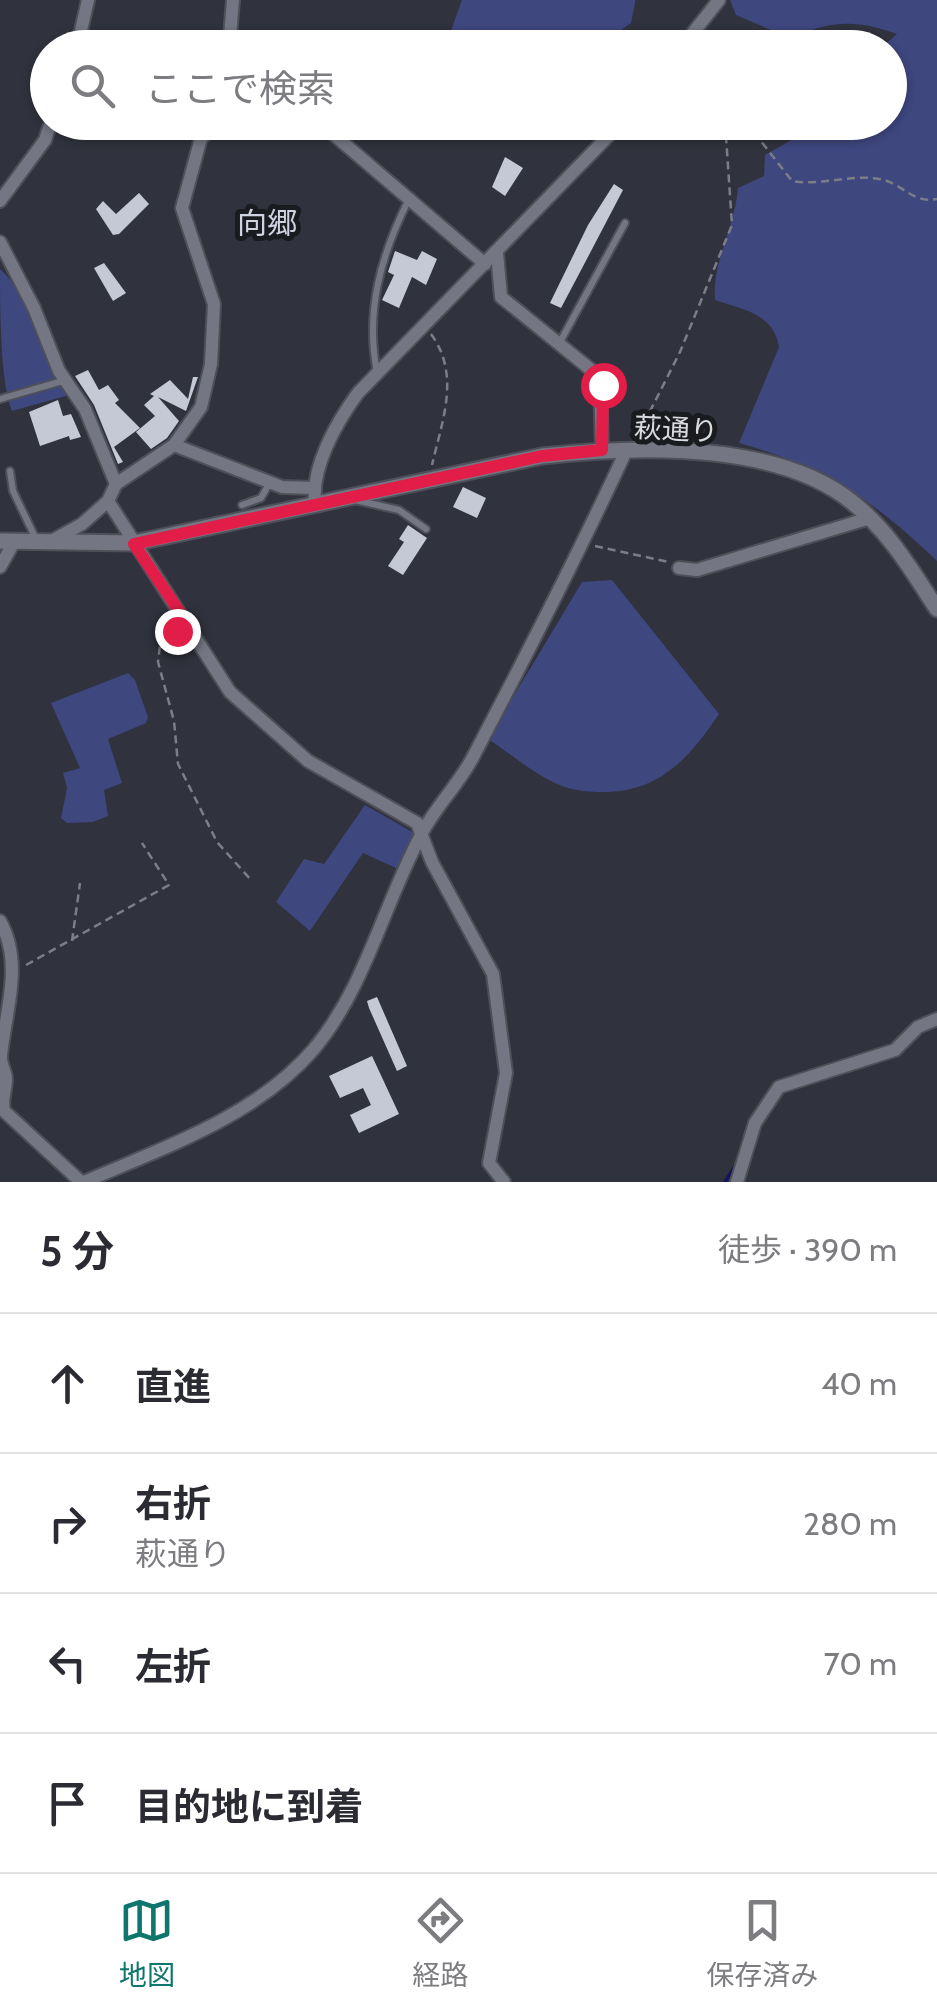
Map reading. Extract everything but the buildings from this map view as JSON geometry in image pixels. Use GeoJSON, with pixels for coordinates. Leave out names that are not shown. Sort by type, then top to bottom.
{"type":"FeatureCollection","features":[{"type":"Feature","properties":{"kind":"street"},"geometry":{"type":"LineString","coordinates":[[81,30],[88,0]]}},
{"type":"Feature","properties":{"kind":"street"},"geometry":{"type":"LineString","coordinates":[[230,30],[233,0]]}},
{"type":"Feature","properties":{"kind":"street"},"geometry":{"type":"LineString","coordinates":[[696,30],[718,0]]}},
{"type":"Feature","properties":{"kind":"street"},"geometry":{"type":"LineString","coordinates":[[0,200],[45,140]]}},
{"type":"Feature","properties":{"kind":"street"},"geometry":{"type":"LineString","coordinates":[[42,544],[82,524],[108,501],[116,484],[174,444],[201,407],[214,334],[211,287],[182,208],[200,140]]}},
{"type":"Feature","properties":{"kind":"street"},"geometry":{"type":"LineString","coordinates":[[340,140],[485,264]]}},
{"type":"Feature","properties":{"kind":"street"},"geometry":{"type":"LineString","coordinates":[[174,444],[270,483],[314,496],[343,414],[377,373],[605,140]]}},
{"type":"Feature","properties":{"kind":"street"},"geometry":{"type":"LineString","coordinates":[[0,242],[66,380],[85,408],[116,484]]}},
{"type":"Feature","properties":{"kind":"street"},"geometry":{"type":"LineString","coordinates":[[497,253],[501,297],[560,342],[603,385],[602,450]]}},
{"type":"Feature","properties":{"kind":"street","name":"萩通り"},"geometry":{"type":"LineString","coordinates":[[7,542],[134,544],[314,496],[348,498],[542,456],[602,450],[775,464],[826,485],[870,518],[937,609]]}},
{"type":"Feature","properties":{"kind":"street"},"geometry":{"type":"LineString","coordinates":[[0,921],[9,944],[12,998],[0,1060],[6,1076],[0,1100],[4,1111],[82,1182],[202,1130],[258,1097],[312,1050],[342,1006],[422,831],[471,761],[628,452]]}},
{"type":"Feature","properties":{"kind":"street"},"geometry":{"type":"LineString","coordinates":[[108,501],[230,692],[308,762],[417,823],[422,831],[432,862],[493,974],[498,994],[506,1073],[489,1163],[504,1182]]}},
{"type":"Feature","properties":{"kind":"street"},"geometry":{"type":"LineString","coordinates":[[679,568],[697,570],[870,518]]}},
{"type":"Feature","properties":{"kind":"street"},"geometry":{"type":"LineString","coordinates":[[0,567],[7,542]]}},
{"type":"Feature","properties":{"kind":"street"},"geometry":{"type":"LineString","coordinates":[[737,1182],[755,1122],[778,1087],[895,1050],[918,1028],[937,1018]]}},
{"type":"Feature","properties":{"kind":"lane"},"geometry":{"type":"LineString","coordinates":[[377,373],[372,349],[376,290],[390,238],[410,199]]}},
{"type":"Feature","properties":{"kind":"lane"},"geometry":{"type":"LineString","coordinates":[[560,342],[626,223]]}},
{"type":"Feature","properties":{"kind":"lane"},"geometry":{"type":"LineString","coordinates":[[0,399],[66,380]]}},
{"type":"Feature","properties":{"kind":"lane"},"geometry":{"type":"LineString","coordinates":[[10,471],[13,492],[42,544]]}},
{"type":"Feature","properties":{"kind":"lane"},"geometry":{"type":"LineString","coordinates":[[242,505],[261,498],[270,483]]}},
{"type":"Feature","properties":{"kind":"lane"},"geometry":{"type":"LineString","coordinates":[[348,498],[399,510],[426,529]]}},
{"type":"Feature","properties":{"kind":"path"},"geometry":{"type":"LineString","coordinates":[[628,452],[680,352],[732,225],[726,140]]}},
{"type":"Feature","properties":{"kind":"path"},"geometry":{"type":"LineString","coordinates":[[760,140],[792,182],[824,184],[877,178],[908,196],[937,199]]}},
{"type":"Feature","properties":{"kind":"path"},"geometry":{"type":"LineString","coordinates":[[422,327],[433,336],[448,375],[446,412],[429,480]]}},
{"type":"Feature","properties":{"kind":"path"},"geometry":{"type":"LineString","coordinates":[[584,541],[624,554],[667,560],[679,568]]}},
{"type":"Feature","properties":{"kind":"path"},"geometry":{"type":"LineString","coordinates":[[189,626],[165,640],[158,652],[174,720],[178,764],[217,842],[250,880]]}},
{"type":"Feature","properties":{"kind":"path"},"geometry":{"type":"LineString","coordinates":[[11,973],[169,886],[142,843]]}},
{"type":"Feature","properties":{"kind":"path"},"geometry":{"type":"LineString","coordinates":[[72,941],[80,883]]}},
{"type":"Feature","properties":{"kind":"shaded area"},"geometry":{"type":"Polygon","coordinates":[[[462,0],[635,0],[631,23],[621,30],[451,30],[462,0]]]}},
{"type":"Feature","properties":{"kind":"shaded area"},"geometry":{"type":"Polygon","coordinates":[[[730,0],[937,0],[937,561],[891,520],[846,488],[797,463],[739,443],[779,347],[771,327],[756,314],[715,300],[717,272],[738,188],[764,176],[765,155],[791,140],[907,140],[907,30],[844,24],[812,30],[771,30],[736,15],[730,0]]]}},
{"type":"Feature","properties":{"kind":"shaded area"},"geometry":{"type":"Polygon","coordinates":[[[0,269],[23,298],[50,365],[69,395],[12,411],[3,364],[0,269]]]}},
{"type":"Feature","properties":{"kind":"shaded area"},"geometry":{"type":"Polygon","coordinates":[[[612,580],[719,714],[692,750],[661,776],[624,790],[577,790],[542,776],[488,739],[582,582],[612,580]]]}},
{"type":"Feature","properties":{"kind":"shaded area"},"geometry":{"type":"Polygon","coordinates":[[[128,673],[135,680],[148,717],[146,723],[108,739],[122,783],[104,790],[108,816],[93,822],[67,823],[61,818],[67,788],[63,773],[80,768],[51,703],[128,673]]]}},
{"type":"Feature","properties":{"kind":"shaded area"},"geometry":{"type":"Polygon","coordinates":[[[365,805],[414,833],[398,869],[363,853],[310,931],[276,902],[304,859],[324,864],[365,805]]]}},
{"type":"Feature","properties":{"kind":"waterway"},"geometry":{"type":"LineString","coordinates":[[725,1182],[736,1165]]}},
{"type":"Feature","properties":{"kind":"district","name":"向郷"},"geometry":{"type":"Point","coordinates":[267,224]}},
{"type":"Feature","properties":{"kind":"route"},"geometry":{"type":"LineString","coordinates":[[177,631],[189,626],[134,544],[542,456],[602,450],[603,385]]}}]}
